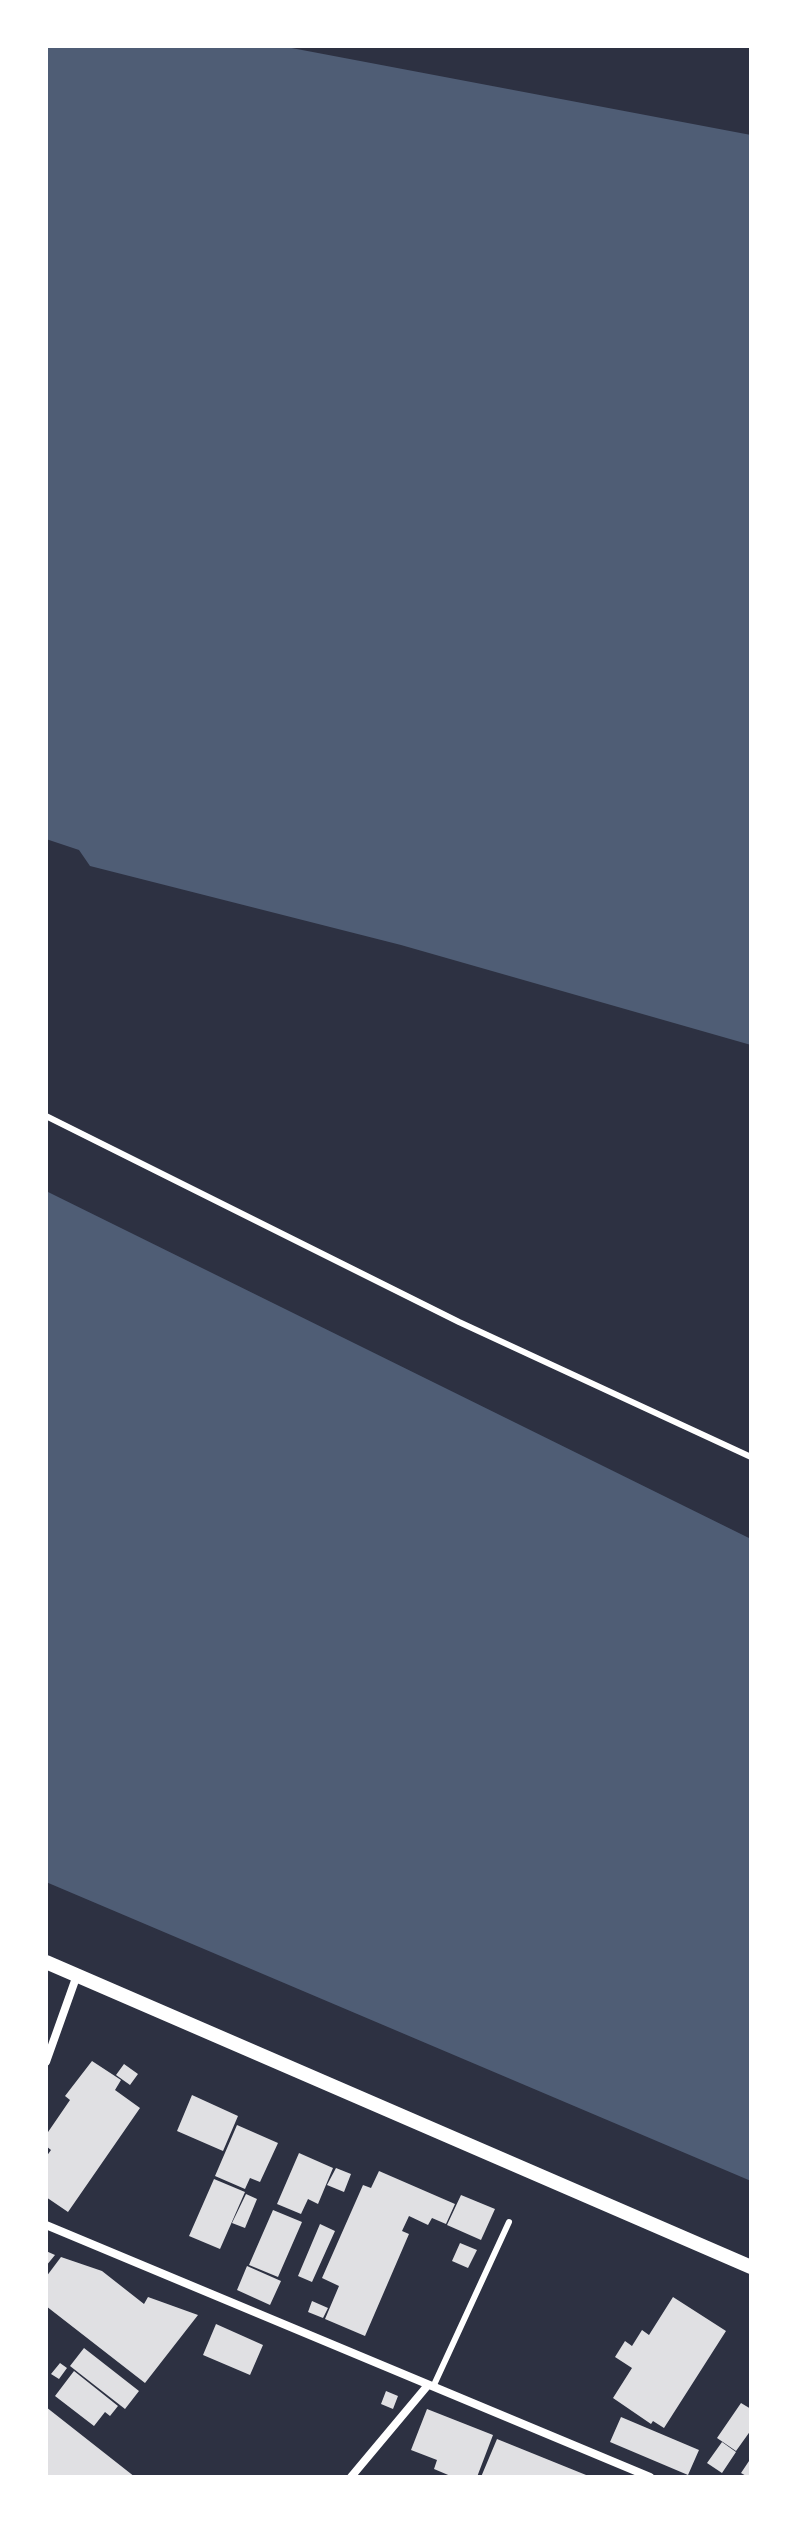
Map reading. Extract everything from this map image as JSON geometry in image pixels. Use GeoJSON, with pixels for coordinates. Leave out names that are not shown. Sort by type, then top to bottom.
{"type":"FeatureCollection","features":[{"type":"Feature","properties":{"kind":"street"},"geometry":{"type":"LineString","coordinates":[[46,1962],[751,2267]]}},
{"type":"Feature","properties":{"kind":"street"},"geometry":{"type":"LineString","coordinates":[[46,2062],[77,1975]]}},
{"type":"Feature","properties":{"kind":"street"},"geometry":{"type":"LineString","coordinates":[[46,2225],[650,2477]]}},
{"type":"Feature","properties":{"kind":"street"},"geometry":{"type":"LineString","coordinates":[[351,2477],[430,2386]]}},
{"type":"Feature","properties":{"kind":"lane"},"geometry":{"type":"LineString","coordinates":[[46,1116],[459,1322],[751,1457]]}},
{"type":"Feature","properties":{"kind":"lane"},"geometry":{"type":"LineString","coordinates":[[430,2386],[509,2222]]}},
{"type":"Feature","properties":{"kind":"water"},"geometry":{"type":"Polygon","coordinates":[[[46,46],[281,46],[751,135],[751,1045],[401,945],[90,866],[79,850],[46,839],[46,46]]]}},
{"type":"Feature","properties":{"kind":"water"},"geometry":{"type":"Polygon","coordinates":[[[46,1191],[751,1539],[751,2181],[46,1882],[46,1191]]]}},
{"type":"Feature","properties":{"kind":"building"},"geometry":{"type":"Polygon","coordinates":[[[92,2061],[121,2080],[115,2090],[140,2108],[68,2212],[46,2197],[46,2157],[51,2150],[46,2146],[46,2135],[70,2100],[65,2096],[92,2061]]]}},
{"type":"Feature","properties":{"kind":"building"},"geometry":{"type":"Polygon","coordinates":[[[124,2064],[138,2074],[130,2085],[116,2075],[124,2064]]]}},
{"type":"Feature","properties":{"kind":"building"},"geometry":{"type":"Polygon","coordinates":[[[192,2095],[238,2116],[223,2151],[177,2131],[192,2095]]]}},
{"type":"Feature","properties":{"kind":"building"},"geometry":{"type":"Polygon","coordinates":[[[237,2125],[278,2143],[260,2182],[250,2178],[245,2189],[215,2176],[237,2125]]]}},
{"type":"Feature","properties":{"kind":"building"},"geometry":{"type":"Polygon","coordinates":[[[299,2153],[333,2168],[318,2204],[308,2199],[301,2214],[277,2204],[299,2153]]]}},
{"type":"Feature","properties":{"kind":"building"},"geometry":{"type":"Polygon","coordinates":[[[336,2168],[351,2174],[344,2192],[327,2185],[336,2168]]]}},
{"type":"Feature","properties":{"kind":"building"},"geometry":{"type":"Polygon","coordinates":[[[379,2171],[455,2204],[446,2224],[432,2218],[428,2225],[409,2216],[402,2231],[409,2234],[365,2336],[325,2319],[339,2286],[322,2278],[363,2185],[371,2188],[379,2171]]]}},
{"type":"Feature","properties":{"kind":"building"},"geometry":{"type":"Polygon","coordinates":[[[214,2179],[245,2192],[220,2249],[189,2236],[214,2179]]]}},
{"type":"Feature","properties":{"kind":"building"},"geometry":{"type":"Polygon","coordinates":[[[246,2194],[257,2199],[245,2228],[232,2223],[246,2194]]]}},
{"type":"Feature","properties":{"kind":"building"},"geometry":{"type":"Polygon","coordinates":[[[461,2195],[495,2209],[481,2240],[447,2225],[461,2195]]]}},
{"type":"Feature","properties":{"kind":"building"},"geometry":{"type":"Polygon","coordinates":[[[273,2210],[302,2222],[278,2277],[249,2265],[273,2210]]]}},
{"type":"Feature","properties":{"kind":"building"},"geometry":{"type":"Polygon","coordinates":[[[320,2224],[335,2231],[312,2282],[298,2276],[320,2224]]]}},
{"type":"Feature","properties":{"kind":"building"},"geometry":{"type":"Polygon","coordinates":[[[460,2243],[477,2250],[468,2268],[452,2261],[460,2243]]]}},
{"type":"Feature","properties":{"kind":"building"},"geometry":{"type":"Polygon","coordinates":[[[46,2251],[55,2255],[46,2266],[46,2251]]]}},
{"type":"Feature","properties":{"kind":"building"},"geometry":{"type":"Polygon","coordinates":[[[61,2257],[102,2271],[144,2304],[148,2297],[198,2315],[145,2383],[46,2306],[46,2277],[61,2257]]]}},
{"type":"Feature","properties":{"kind":"building"},"geometry":{"type":"Polygon","coordinates":[[[247,2266],[281,2281],[270,2305],[237,2290],[247,2266]]]}},
{"type":"Feature","properties":{"kind":"building"},"geometry":{"type":"Polygon","coordinates":[[[673,2297],[726,2331],[664,2428],[653,2421],[651,2424],[613,2398],[632,2368],[615,2357],[625,2341],[632,2346],[642,2330],[649,2335],[673,2297]]]}},
{"type":"Feature","properties":{"kind":"building"},"geometry":{"type":"Polygon","coordinates":[[[312,2301],[328,2308],[323,2318],[308,2312],[312,2301]]]}},
{"type":"Feature","properties":{"kind":"building"},"geometry":{"type":"Polygon","coordinates":[[[216,2324],[263,2345],[250,2375],[203,2355],[216,2324]]]}},
{"type":"Feature","properties":{"kind":"building"},"geometry":{"type":"Polygon","coordinates":[[[84,2348],[139,2391],[125,2409],[70,2366],[84,2348]]]}},
{"type":"Feature","properties":{"kind":"building"},"geometry":{"type":"Polygon","coordinates":[[[60,2363],[67,2368],[59,2379],[51,2374],[60,2363]]]}},
{"type":"Feature","properties":{"kind":"building"},"geometry":{"type":"Polygon","coordinates":[[[74,2371],[118,2406],[110,2416],[105,2412],[94,2426],[55,2396],[74,2371]]]}},
{"type":"Feature","properties":{"kind":"building"},"geometry":{"type":"Polygon","coordinates":[[[386,2391],[398,2396],[393,2409],[381,2404],[386,2391]]]}},
{"type":"Feature","properties":{"kind":"building"},"geometry":{"type":"Polygon","coordinates":[[[741,2403],[751,2409],[751,2430],[736,2451],[717,2438],[741,2403]]]}},
{"type":"Feature","properties":{"kind":"building"},"geometry":{"type":"Polygon","coordinates":[[[46,2407],[135,2477],[46,2477],[46,2407]]]}},
{"type":"Feature","properties":{"kind":"building"},"geometry":{"type":"Polygon","coordinates":[[[427,2409],[493,2435],[477,2477],[453,2477],[434,2469],[437,2460],[411,2450],[427,2409]]]}},
{"type":"Feature","properties":{"kind":"building"},"geometry":{"type":"Polygon","coordinates":[[[621,2417],[699,2450],[688,2475],[610,2442],[621,2417]]]}},
{"type":"Feature","properties":{"kind":"building"},"geometry":{"type":"Polygon","coordinates":[[[497,2439],[591,2477],[481,2477],[497,2439]]]}},
{"type":"Feature","properties":{"kind":"building"},"geometry":{"type":"Polygon","coordinates":[[[722,2442],[736,2452],[722,2473],[707,2463],[722,2442]]]}},
{"type":"Feature","properties":{"kind":"building"},"geometry":{"type":"Polygon","coordinates":[[[751,2458],[751,2477],[748,2477],[741,2473],[751,2458]]]}}]}
